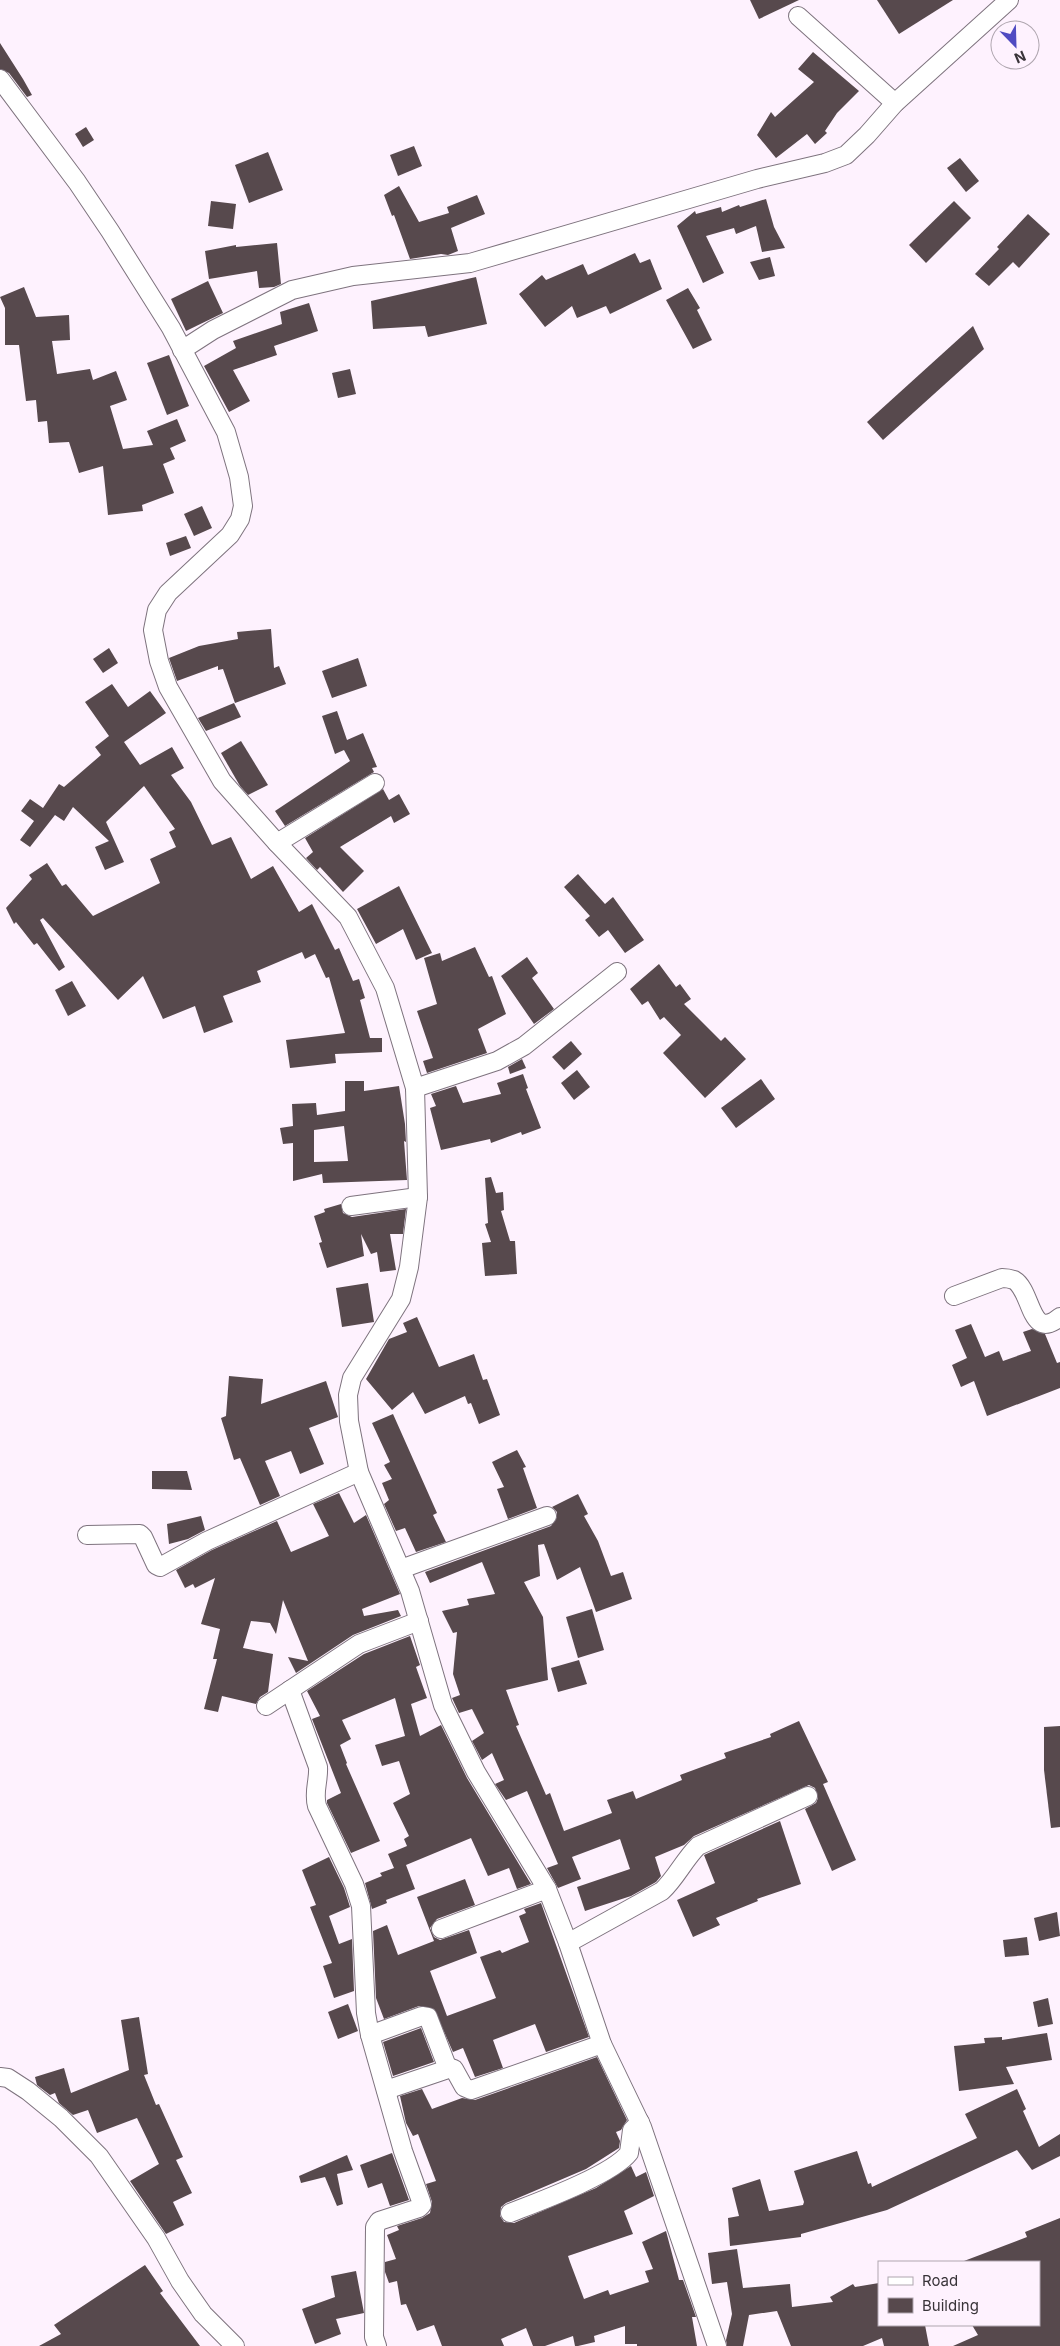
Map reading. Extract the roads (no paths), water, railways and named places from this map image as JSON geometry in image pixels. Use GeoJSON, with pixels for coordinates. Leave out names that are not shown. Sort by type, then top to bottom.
{"type":"FeatureCollection","features":[{"type":"Feature","properties":{"kind":"street"},"geometry":{"type":"LineString","coordinates":[[182,350],[213,330],[292,290],[353,276],[470,263],[757,179],[825,163],[846,155],[867,135],[894,103],[1010,0]]}},
{"type":"Feature","properties":{"kind":"street"},"geometry":{"type":"LineString","coordinates":[[798,16],[894,103]]}},
{"type":"Feature","properties":{"kind":"street"},"geometry":{"type":"LineString","coordinates":[[0,79],[78,182],[182,350],[226,432],[238,476],[243,506],[240,518],[230,535],[168,593],[157,610],[152,630],[159,661],[168,687],[222,781],[277,843],[348,917],[385,988],[415,1088],[418,1197],[414,1240],[401,1300],[352,1378],[348,1395],[349,1421],[359,1472],[400,1569],[419,1621],[443,1705],[464,1751],[547,1889],[568,1943],[602,2044],[640,2122],[675,2220],[710,2332],[717,2346]]}},
{"type":"Feature","properties":{"kind":"street"},"geometry":{"type":"LineString","coordinates":[[277,843],[375,783]]}},
{"type":"Feature","properties":{"kind":"street"},"geometry":{"type":"LineString","coordinates":[[415,1088],[497,1061],[524,1046],[617,972]]}},
{"type":"Feature","properties":{"kind":"street"},"geometry":{"type":"LineString","coordinates":[[351,1206],[418,1197]]}},
{"type":"Feature","properties":{"kind":"street"},"geometry":{"type":"LineString","coordinates":[[954,1296],[1002,1278],[1009,1279],[1014,1280],[1023,1291],[1035,1318],[1039,1322],[1047,1324],[1060,1317]]}},
{"type":"Feature","properties":{"kind":"street"},"geometry":{"type":"LineString","coordinates":[[87,1536],[140,1534],[156,1565],[160,1567],[169,1564],[207,1541],[359,1472]]}},
{"type":"Feature","properties":{"kind":"street"},"geometry":{"type":"LineString","coordinates":[[400,1569],[547,1516]]}},
{"type":"Feature","properties":{"kind":"street"},"geometry":{"type":"LineString","coordinates":[[266,1706],[359,1644],[419,1621]]}},
{"type":"Feature","properties":{"kind":"street"},"geometry":{"type":"LineString","coordinates":[[290,1690],[318,1767],[318,1780],[314,1796],[317,1806],[354,1884],[361,1906],[366,2013],[370,2035],[403,2151],[422,2205],[379,2221],[375,2227],[374,2337],[377,2346]]}},
{"type":"Feature","properties":{"kind":"street"},"geometry":{"type":"LineString","coordinates":[[568,1943],[662,1891],[671,1883],[686,1858],[698,1846],[808,1796]]}},
{"type":"Feature","properties":{"kind":"street"},"geometry":{"type":"LineString","coordinates":[[441,1929],[547,1889]]}},
{"type":"Feature","properties":{"kind":"street"},"geometry":{"type":"LineString","coordinates":[[370,2035],[422,2016],[428,2017],[448,2069]]}},
{"type":"Feature","properties":{"kind":"street"},"geometry":{"type":"LineString","coordinates":[[386,2090],[454,2068],[464,2087],[471,2090],[602,2044]]}},
{"type":"Feature","properties":{"kind":"street"},"geometry":{"type":"LineString","coordinates":[[0,2077],[8,2078],[28,2091],[61,2118],[100,2156],[156,2238],[180,2281],[203,2314],[235,2346]]}},
{"type":"Feature","properties":{"kind":"street"},"geometry":{"type":"LineString","coordinates":[[510,2213],[586,2180],[620,2162],[629,2153],[632,2130],[640,2122]]}}]}
